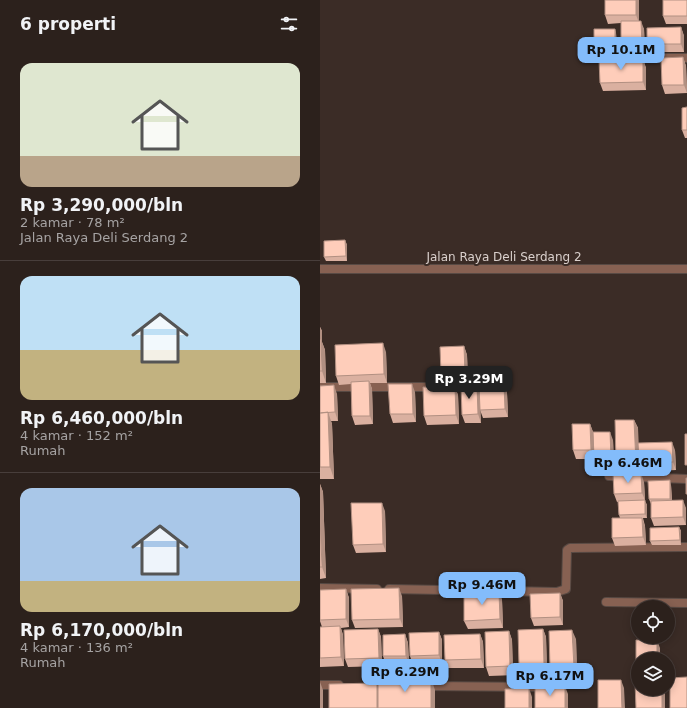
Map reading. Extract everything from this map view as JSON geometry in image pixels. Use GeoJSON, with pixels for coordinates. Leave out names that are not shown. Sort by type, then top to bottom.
{"type":"FeatureCollection","features":[{"type":"Feature","properties":{"kind":"street"},"geometry":{"type":"LineString","coordinates":[[612,58],[687,58]]}},
{"type":"Feature","properties":{"kind":"street","name":"Jalan Raya Deli Serdang 2"},"geometry":{"type":"LineString","coordinates":[[320,269],[687,269]]}},
{"type":"Feature","properties":{"kind":"street"},"geometry":{"type":"LineString","coordinates":[[320,387],[493,387]]}},
{"type":"Feature","properties":{"kind":"street"},"geometry":{"type":"LineString","coordinates":[[609,476],[687,479]]}},
{"type":"Feature","properties":{"kind":"street"},"geometry":{"type":"LineString","coordinates":[[320,588],[557,592],[566,589],[567,550],[570,548],[687,547]]}},
{"type":"Feature","properties":{"kind":"street"},"geometry":{"type":"LineString","coordinates":[[606,602],[687,603]]}},
{"type":"Feature","properties":{"kind":"street"},"geometry":{"type":"LineString","coordinates":[[320,685],[350,685]]}},
{"type":"Feature","properties":{"kind":"street"},"geometry":{"type":"LineString","coordinates":[[411,686],[557,687]]}},
{"type":"Feature","properties":{"kind":"building"},"geometry":{"type":"Polygon","coordinates":[[[605,0],[636,0],[636,15],[605,15],[605,0]]]}},
{"type":"Feature","properties":{"kind":"building"},"geometry":{"type":"Polygon","coordinates":[[[663,0],[687,0],[687,16],[663,16],[663,0]]]}},
{"type":"Feature","properties":{"kind":"building"},"geometry":{"type":"Polygon","coordinates":[[[621,21],[641,21],[642,45],[621,45],[621,21]]]}},
{"type":"Feature","properties":{"kind":"building"},"geometry":{"type":"Polygon","coordinates":[[[681,27],[681,44],[647,44],[647,28],[681,27]]]}},
{"type":"Feature","properties":{"kind":"building"},"geometry":{"type":"Polygon","coordinates":[[[594,29],[615,29],[615,45],[594,45],[594,29]]]}},
{"type":"Feature","properties":{"kind":"building"},"geometry":{"type":"Polygon","coordinates":[[[683,57],[684,85],[662,85],[661,58],[683,57]]]}},
{"type":"Feature","properties":{"kind":"building"},"geometry":{"type":"Polygon","coordinates":[[[643,59],[643,82],[600,83],[599,60],[643,59]]]}},
{"type":"Feature","properties":{"kind":"building"},"geometry":{"type":"Polygon","coordinates":[[[687,107],[687,130],[682,130],[682,108],[687,107]]]}},
{"type":"Feature","properties":{"kind":"building"},"geometry":{"type":"Polygon","coordinates":[[[345,240],[346,256],[324,257],[324,241],[345,240]]]}},
{"type":"Feature","properties":{"kind":"building"},"geometry":{"type":"Polygon","coordinates":[[[321,339],[322,371],[320,371],[321,339]]]}},
{"type":"Feature","properties":{"kind":"building"},"geometry":{"type":"Polygon","coordinates":[[[383,343],[384,374],[336,376],[335,345],[383,343]]]}},
{"type":"Feature","properties":{"kind":"building"},"geometry":{"type":"Polygon","coordinates":[[[464,346],[465,373],[441,374],[440,347],[464,346]]]}},
{"type":"Feature","properties":{"kind":"building"},"geometry":{"type":"Polygon","coordinates":[[[369,381],[370,416],[352,416],[351,382],[369,381]]]}},
{"type":"Feature","properties":{"kind":"building"},"geometry":{"type":"Polygon","coordinates":[[[388,384],[412,384],[413,414],[390,414],[388,384]]]}},
{"type":"Feature","properties":{"kind":"building"},"geometry":{"type":"Polygon","coordinates":[[[334,385],[335,412],[320,413],[320,386],[334,385]]]}},
{"type":"Feature","properties":{"kind":"building"},"geometry":{"type":"Polygon","coordinates":[[[504,385],[505,409],[480,410],[479,386],[504,385]]]}},
{"type":"Feature","properties":{"kind":"building"},"geometry":{"type":"Polygon","coordinates":[[[461,386],[477,386],[478,414],[462,415],[461,386]]]}},
{"type":"Feature","properties":{"kind":"building"},"geometry":{"type":"Polygon","coordinates":[[[423,387],[455,387],[456,415],[424,416],[423,387]]]}},
{"type":"Feature","properties":{"kind":"building"},"geometry":{"type":"Polygon","coordinates":[[[328,412],[330,467],[320,467],[320,413],[328,412]]]}},
{"type":"Feature","properties":{"kind":"building"},"geometry":{"type":"Polygon","coordinates":[[[615,420],[634,420],[636,463],[616,463],[615,420]]]}},
{"type":"Feature","properties":{"kind":"building"},"geometry":{"type":"Polygon","coordinates":[[[572,424],[590,424],[591,450],[573,450],[572,424]]]}},
{"type":"Feature","properties":{"kind":"building"},"geometry":{"type":"Polygon","coordinates":[[[593,432],[610,432],[611,457],[594,458],[593,432]]]}},
{"type":"Feature","properties":{"kind":"building"},"geometry":{"type":"Polygon","coordinates":[[[685,434],[687,434],[687,465],[685,465],[685,434]]]}},
{"type":"Feature","properties":{"kind":"building"},"geometry":{"type":"Polygon","coordinates":[[[672,442],[673,462],[639,463],[638,443],[672,442]]]}},
{"type":"Feature","properties":{"kind":"building"},"geometry":{"type":"Polygon","coordinates":[[[641,473],[642,493],[614,494],[613,474],[641,473]]]}},
{"type":"Feature","properties":{"kind":"building"},"geometry":{"type":"Polygon","coordinates":[[[687,478],[687,494],[686,494],[687,478]]]}},
{"type":"Feature","properties":{"kind":"building"},"geometry":{"type":"Polygon","coordinates":[[[670,480],[670,499],[649,499],[648,481],[670,480]]]}},
{"type":"Feature","properties":{"kind":"building"},"geometry":{"type":"Polygon","coordinates":[[[645,500],[645,514],[619,515],[618,501],[645,500]]]}},
{"type":"Feature","properties":{"kind":"building"},"geometry":{"type":"Polygon","coordinates":[[[683,500],[683,517],[651,518],[651,501],[683,500]]]}},
{"type":"Feature","properties":{"kind":"building"},"geometry":{"type":"Polygon","coordinates":[[[351,503],[382,503],[383,544],[353,545],[351,503]]]}},
{"type":"Feature","properties":{"kind":"building"},"geometry":{"type":"Polygon","coordinates":[[[320,516],[322,567],[320,567],[320,516]]]}},
{"type":"Feature","properties":{"kind":"building"},"geometry":{"type":"Polygon","coordinates":[[[612,518],[642,518],[643,537],[612,538],[612,518]]]}},
{"type":"Feature","properties":{"kind":"building"},"geometry":{"type":"Polygon","coordinates":[[[679,527],[680,540],[650,541],[650,528],[679,527]]]}},
{"type":"Feature","properties":{"kind":"building"},"geometry":{"type":"Polygon","coordinates":[[[399,588],[400,619],[352,620],[351,589],[399,588]]]}},
{"type":"Feature","properties":{"kind":"building"},"geometry":{"type":"Polygon","coordinates":[[[346,589],[346,619],[320,620],[320,590],[346,589]]]}},
{"type":"Feature","properties":{"kind":"building"},"geometry":{"type":"Polygon","coordinates":[[[499,592],[500,619],[464,621],[464,593],[499,592]]]}},
{"type":"Feature","properties":{"kind":"building"},"geometry":{"type":"Polygon","coordinates":[[[560,593],[560,617],[531,618],[530,594],[560,593]]]}},
{"type":"Feature","properties":{"kind":"building"},"geometry":{"type":"Polygon","coordinates":[[[340,626],[341,657],[320,658],[320,627],[340,626]]]}},
{"type":"Feature","properties":{"kind":"building"},"geometry":{"type":"Polygon","coordinates":[[[378,629],[379,658],[345,659],[344,630],[378,629]]]}},
{"type":"Feature","properties":{"kind":"building"},"geometry":{"type":"Polygon","coordinates":[[[543,629],[544,664],[519,665],[518,630],[543,629]]]}},
{"type":"Feature","properties":{"kind":"building"},"geometry":{"type":"Polygon","coordinates":[[[572,630],[574,667],[550,668],[549,631],[572,630]]]}},
{"type":"Feature","properties":{"kind":"building"},"geometry":{"type":"Polygon","coordinates":[[[509,631],[510,666],[486,667],[485,632],[509,631]]]}},
{"type":"Feature","properties":{"kind":"building"},"geometry":{"type":"Polygon","coordinates":[[[439,632],[439,655],[410,656],[409,633],[439,632]]]}},
{"type":"Feature","properties":{"kind":"building"},"geometry":{"type":"Polygon","coordinates":[[[405,634],[406,656],[383,656],[383,635],[405,634]]]}},
{"type":"Feature","properties":{"kind":"building"},"geometry":{"type":"Polygon","coordinates":[[[480,634],[481,659],[445,660],[444,635],[480,634]]]}},
{"type":"Feature","properties":{"kind":"building"},"geometry":{"type":"Polygon","coordinates":[[[636,644],[657,644],[657,652],[636,652],[636,644]]]}},
{"type":"Feature","properties":{"kind":"building"},"geometry":{"type":"Polygon","coordinates":[[[687,677],[687,708],[670,708],[670,696],[675,696],[675,678],[687,677]]]}},
{"type":"Feature","properties":{"kind":"building"},"geometry":{"type":"Polygon","coordinates":[[[431,678],[431,708],[378,708],[378,679],[431,678]]]}},
{"type":"Feature","properties":{"kind":"building"},"geometry":{"type":"Polygon","coordinates":[[[598,680],[621,680],[622,708],[598,708],[598,680]]]}},
{"type":"Feature","properties":{"kind":"building"},"geometry":{"type":"Polygon","coordinates":[[[377,683],[377,708],[329,708],[329,684],[377,683]]]}},
{"type":"Feature","properties":{"kind":"building"},"geometry":{"type":"Polygon","coordinates":[[[535,686],[565,686],[565,708],[535,708],[535,686]]]}},
{"type":"Feature","properties":{"kind":"building"},"geometry":{"type":"Polygon","coordinates":[[[529,688],[529,708],[505,708],[505,689],[529,688]]]}},
{"type":"Feature","properties":{"kind":"building"},"geometry":{"type":"Polygon","coordinates":[[[636,696],[662,696],[662,708],[636,708],[636,696]]]}}]}
